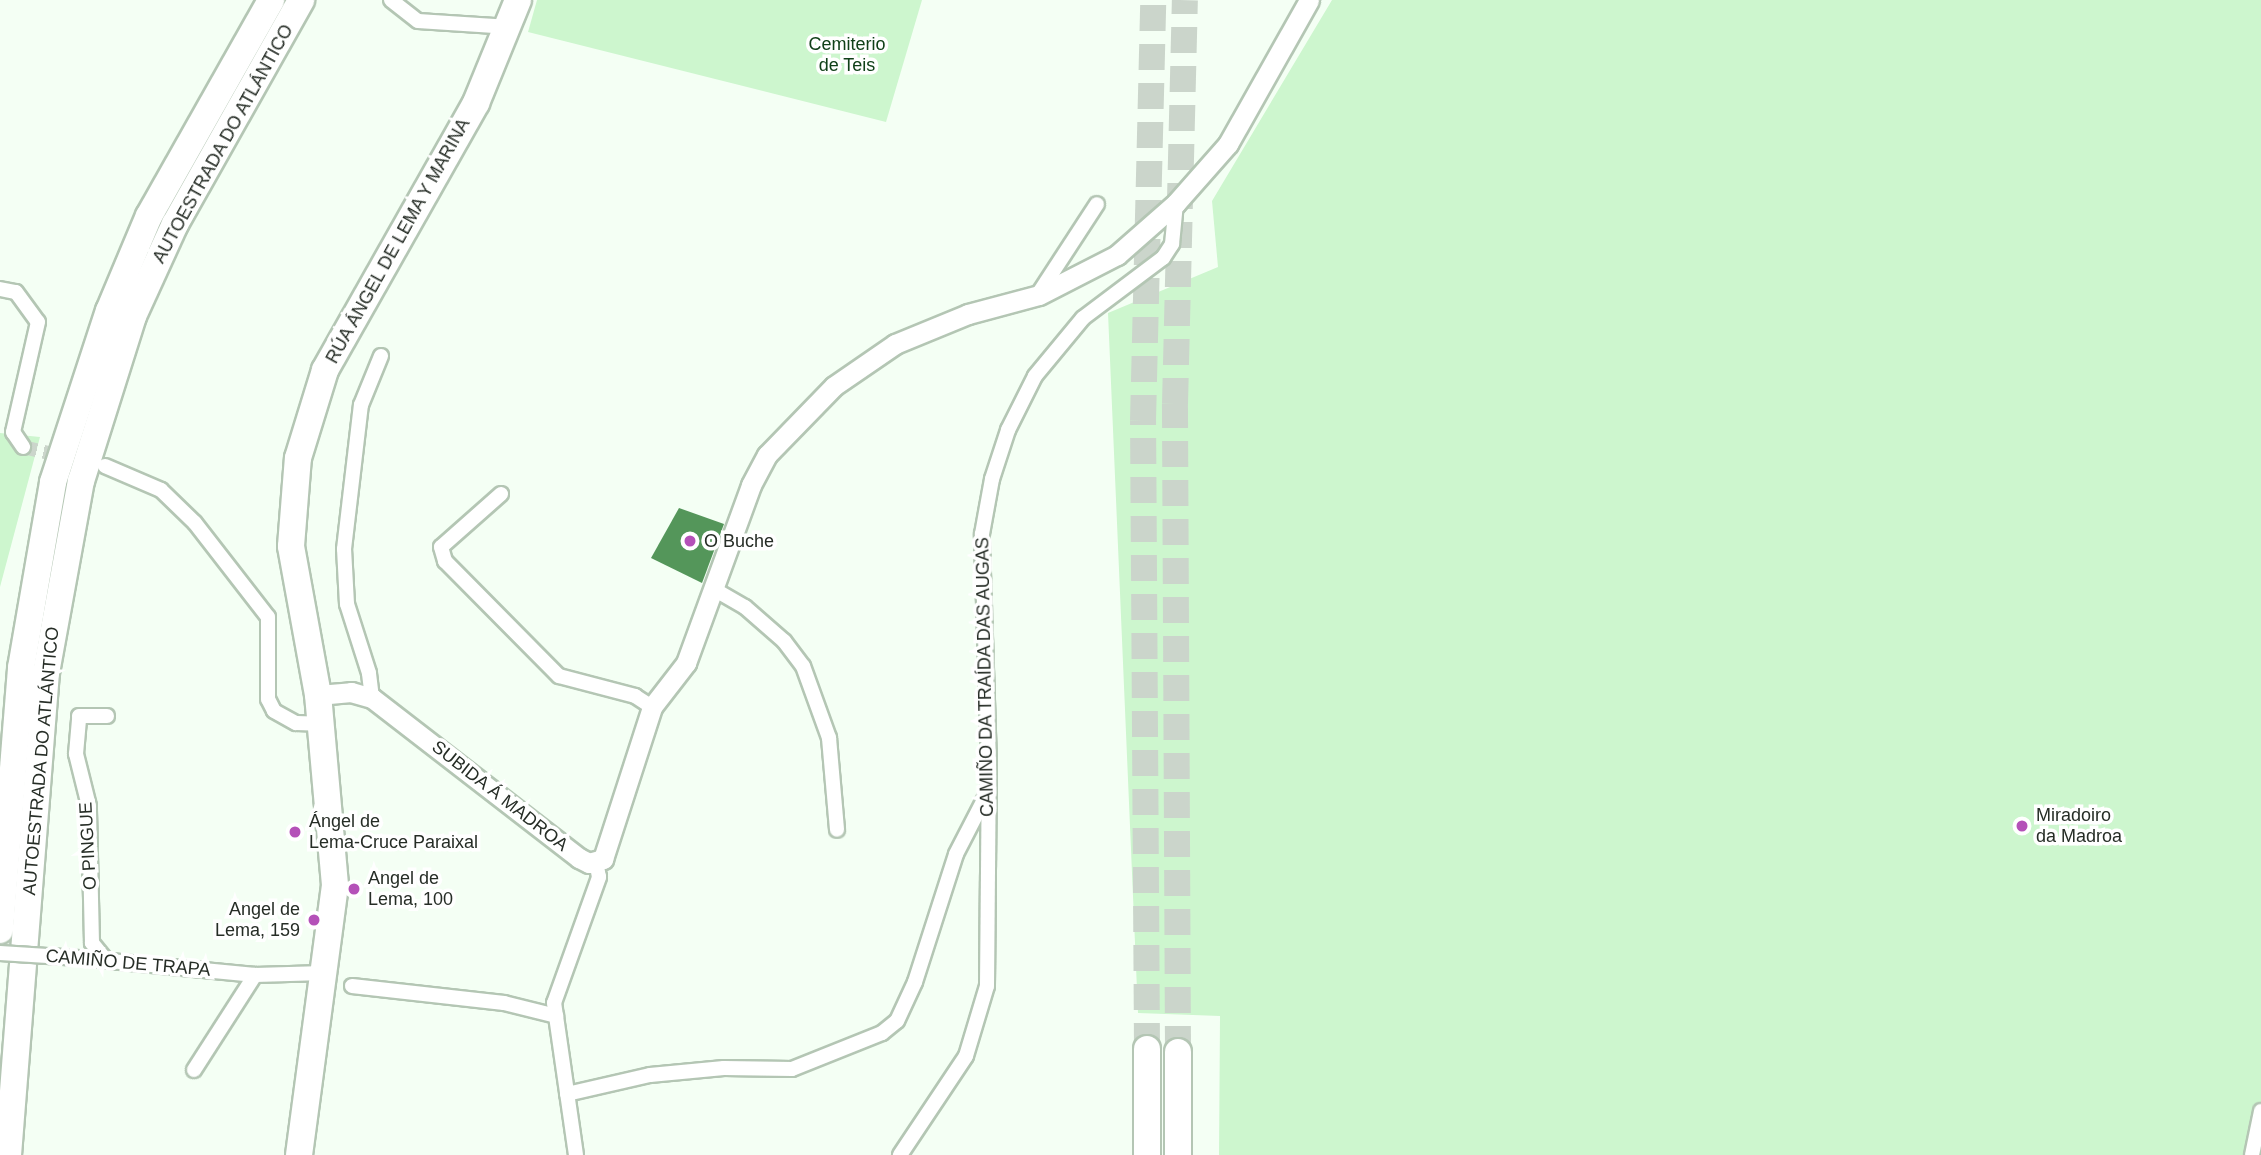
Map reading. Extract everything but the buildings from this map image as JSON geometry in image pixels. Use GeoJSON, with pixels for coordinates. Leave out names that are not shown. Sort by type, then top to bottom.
{"type":"FeatureCollection","features":[{"type":"Feature","properties":{"kind":"highway","name":"AUTOESTRADA DO ATLÁNTICO"},"geometry":{"type":"LineString","coordinates":[[0,930],[21,668],[60,457],[109,311],[149,216],[271,0]]}},
{"type":"Feature","properties":{"kind":"highway","name":"AUTOESTRADA DO ATLÁNTICO"},"geometry":{"type":"LineString","coordinates":[[8,1155],[46,673],[81,481],[133,316],[175,224],[301,0]]}},
{"type":"Feature","properties":{"kind":"highway","name":"RÚA ÁNGEL DE LEMA Y MARINA"},"geometry":{"type":"LineString","coordinates":[[299,1155],[335,885],[318,695],[291,546],[298,458],[325,369],[476,103],[510,27],[518,0]]}},
{"type":"Feature","properties":{"kind":"highway"},"geometry":{"type":"LineString","coordinates":[[1147,1049],[1147,1155]]}},
{"type":"Feature","properties":{"kind":"highway"},"geometry":{"type":"LineString","coordinates":[[1178,1052],[1178,1155]]}},
{"type":"Feature","properties":{"kind":"street"},"geometry":{"type":"LineString","coordinates":[[391,0],[418,21],[510,27]]}},
{"type":"Feature","properties":{"kind":"street"},"geometry":{"type":"LineString","coordinates":[[576,1155],[554,1003],[599,877],[596,862],[610,848],[652,707],[686,663],[756,475],[767,455],[808,409],[866,362],[920,332],[1038,295],[1117,255],[1176,203],[1245,119],[1309,0]]}},
{"type":"Feature","properties":{"kind":"street","name":"CAMIÑO DA TRAÍDA DAS AUGAS"},"geometry":{"type":"LineString","coordinates":[[900,1155],[966,1056],[986,986],[988,792],[982,534],[1007,430],[1025,392],[1068,333],[1163,258],[1172,244],[1176,203]]}},
{"type":"Feature","properties":{"kind":"street"},"geometry":{"type":"LineString","coordinates":[[1038,295],[1097,204]]}},
{"type":"Feature","properties":{"kind":"street"},"geometry":{"type":"LineString","coordinates":[[0,289],[16,292],[38,321],[13,432],[23,447]]}},
{"type":"Feature","properties":{"kind":"street"},"geometry":{"type":"LineString","coordinates":[[372,698],[369,673],[346,604],[344,549],[361,405],[381,356]]}},
{"type":"Feature","properties":{"kind":"street"},"geometry":{"type":"LineString","coordinates":[[104,466],[161,490],[195,523],[268,617],[268,699],[274,711],[296,723],[320,724]]}},
{"type":"Feature","properties":{"kind":"street"},"geometry":{"type":"LineString","coordinates":[[501,494],[441,547],[445,561],[559,676],[635,696],[652,707]]}},
{"type":"Feature","properties":{"kind":"street"},"geometry":{"type":"LineString","coordinates":[[712,588],[754,616],[784,641],[803,666],[829,738],[837,830]]}},
{"type":"Feature","properties":{"kind":"street","name":"SUBIDA Á MADROA"},"geometry":{"type":"LineString","coordinates":[[318,695],[351,692],[372,698],[579,858],[596,862]]}},
{"type":"Feature","properties":{"kind":"street","name":"O PINGUE"},"geometry":{"type":"LineString","coordinates":[[105,959],[92,943],[89,806],[76,754],[79,716],[107,716]]}},
{"type":"Feature","properties":{"kind":"street"},"geometry":{"type":"LineString","coordinates":[[567,1094],[650,1075],[724,1068],[792,1069],[882,1033],[897,1021],[915,982],[956,854],[988,792]]}},
{"type":"Feature","properties":{"kind":"street","name":"CAMIÑO DE TRAPA"},"geometry":{"type":"LineString","coordinates":[[0,953],[105,959],[255,975],[324,973]]}},
{"type":"Feature","properties":{"kind":"street"},"geometry":{"type":"LineString","coordinates":[[194,1070],[255,975]]}},
{"type":"Feature","properties":{"kind":"street"},"geometry":{"type":"LineString","coordinates":[[352,986],[505,1003],[556,1016]]}},
{"type":"Feature","properties":{"kind":"street"},"geometry":{"type":"LineString","coordinates":[[2252,1155],[2261,1111]]}},
{"type":"Feature","properties":{"kind":"green space","name":"Cemiterio de Teis"},"geometry":{"type":"Polygon","coordinates":[[[537,0],[922,0],[886,122],[528,32],[537,0]]]}},
{"type":"Feature","properties":{"kind":"green space"},"geometry":{"type":"Polygon","coordinates":[[[1332,0],[2261,0],[2261,1155],[1219,1155],[1220,1016],[1138,1013],[1108,313],[1218,267],[1212,201],[1332,0]]]}},
{"type":"Feature","properties":{"kind":"green space"},"geometry":{"type":"Polygon","coordinates":[[[0,433],[40,437],[0,587],[0,433]]]}},
{"type":"Feature","properties":{"kind":"tunnel"},"geometry":{"type":"LineString","coordinates":[[1147,1049],[1143,421],[1153,0]]}},
{"type":"Feature","properties":{"kind":"tunnel"},"geometry":{"type":"LineString","coordinates":[[1178,1052],[1175,404],[1185,0]]}},
{"type":"Feature","properties":{"kind":"tunnel"},"geometry":{"type":"LineString","coordinates":[[23,447],[66,457]]}},
{"type":"Feature","properties":{"kind":"place","name":"O Buche"},"geometry":{"type":"Point","coordinates":[690,541]}},
{"type":"Feature","properties":{"kind":"place","name":"Miradoiro da Madroa"},"geometry":{"type":"Point","coordinates":[2022,826]}},
{"type":"Feature","properties":{"kind":"place","name":"Ángel de Lema-Cruce Paraixal"},"geometry":{"type":"Point","coordinates":[295,832]}},
{"type":"Feature","properties":{"kind":"place","name":"Angel de Lema, 100"},"geometry":{"type":"Point","coordinates":[354,889]}},
{"type":"Feature","properties":{"kind":"place","name":"Angel de Lema, 159"},"geometry":{"type":"Point","coordinates":[314,920]}}]}
